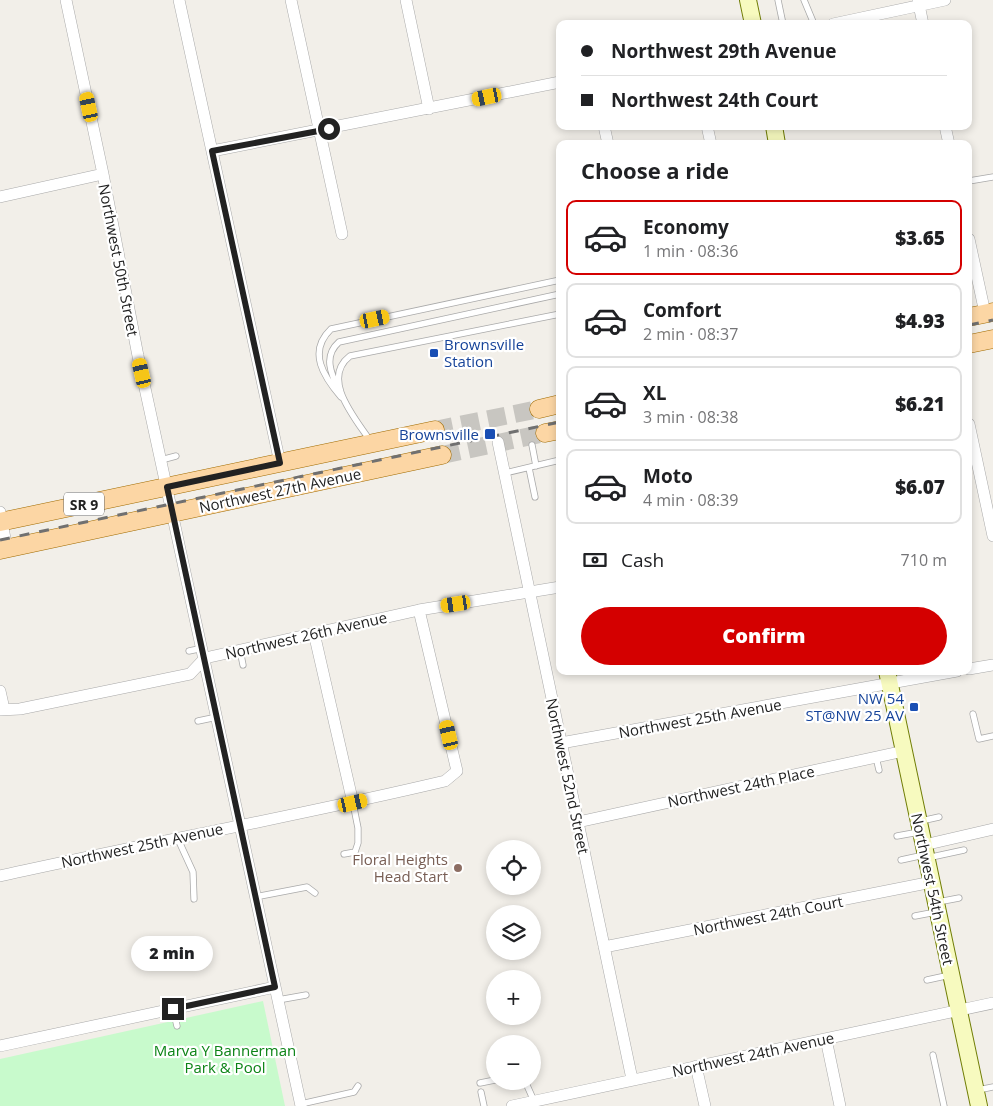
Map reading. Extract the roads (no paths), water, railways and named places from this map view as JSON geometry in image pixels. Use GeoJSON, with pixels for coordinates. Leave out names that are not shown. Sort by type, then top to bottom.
{"type":"FeatureCollection","features":[{"type":"Feature","properties":{"kind":"main road"},"geometry":{"type":"LineString","coordinates":[[748,0],[752,20]]}},
{"type":"Feature","properties":{"kind":"main road"},"geometry":{"type":"LineString","coordinates":[[972,343],[993,339]]}},
{"type":"Feature","properties":{"kind":"main road"},"geometry":{"type":"LineString","coordinates":[[539,409],[556,405]]}},
{"type":"Feature","properties":{"kind":"main road","name":"Northwest 27th Avenue"},"geometry":{"type":"LineString","coordinates":[[1,518],[167,487],[435,430]]}},
{"type":"Feature","properties":{"kind":"main road"},"geometry":{"type":"LineString","coordinates":[[362,472],[375,462],[372,444]]}},
{"type":"Feature","properties":{"kind":"main road","name":"Northwest 27th Avenue"},"geometry":{"type":"LineString","coordinates":[[4,550],[442,455]]}},
{"type":"Feature","properties":{"kind":"main road","name":"Northwest 54th Street"},"geometry":{"type":"LineString","coordinates":[[889,677],[978,1098]]}},
{"type":"Feature","properties":{"kind":"street","name":"Northwest 50th Street"},"geometry":{"type":"LineString","coordinates":[[66,0],[103,174],[138,356],[301,1105]]}},
{"type":"Feature","properties":{"kind":"street"},"geometry":{"type":"LineString","coordinates":[[179,0],[280,463]]}},
{"type":"Feature","properties":{"kind":"street"},"geometry":{"type":"LineString","coordinates":[[291,0],[342,234]]}},
{"type":"Feature","properties":{"kind":"street"},"geometry":{"type":"LineString","coordinates":[[406,0],[429,109]]}},
{"type":"Feature","properties":{"kind":"street"},"geometry":{"type":"LineString","coordinates":[[849,20],[919,3],[945,0]]}},
{"type":"Feature","properties":{"kind":"street"},"geometry":{"type":"LineString","coordinates":[[919,3],[922,20]]}},
{"type":"Feature","properties":{"kind":"street"},"geometry":{"type":"LineString","coordinates":[[212,151],[556,83]]}},
{"type":"Feature","properties":{"kind":"street"},"geometry":{"type":"LineString","coordinates":[[0,196],[103,174]]}},
{"type":"Feature","properties":{"kind":"street"},"geometry":{"type":"LineString","coordinates":[[972,257],[982,314]]}},
{"type":"Feature","properties":{"kind":"street"},"geometry":{"type":"LineString","coordinates":[[972,438],[993,536]]}},
{"type":"Feature","properties":{"kind":"street","name":"Northwest 52nd Street"},"geometry":{"type":"LineString","coordinates":[[498,442],[632,1079]]}},
{"type":"Feature","properties":{"kind":"street"},"geometry":{"type":"LineString","coordinates":[[1,518],[4,550]]}},
{"type":"Feature","properties":{"kind":"street","name":"Northwest 26th Avenue"},"geometry":{"type":"LineString","coordinates":[[2,709],[20,709],[190,674],[204,653],[240,650],[419,610],[556,588]]}},
{"type":"Feature","properties":{"kind":"street","name":"Northwest 25th Avenue"},"geometry":{"type":"LineString","coordinates":[[0,876],[177,837],[353,803],[445,781],[457,771],[419,610]]}},
{"type":"Feature","properties":{"kind":"street"},"geometry":{"type":"LineString","coordinates":[[314,633],[353,803]]}},
{"type":"Feature","properties":{"kind":"street"},"geometry":{"type":"LineString","coordinates":[[972,668],[993,665]]}},
{"type":"Feature","properties":{"kind":"street","name":"Northwest 25th Avenue"},"geometry":{"type":"LineString","coordinates":[[561,743],[889,677],[915,675]]}},
{"type":"Feature","properties":{"kind":"street"},"geometry":{"type":"LineString","coordinates":[[0,690],[2,709]]}},
{"type":"Feature","properties":{"kind":"street","name":"Northwest 24th Place"},"geometry":{"type":"LineString","coordinates":[[578,822],[904,751]]}},
{"type":"Feature","properties":{"kind":"street"},"geometry":{"type":"LineString","coordinates":[[923,842],[993,830]]}},
{"type":"Feature","properties":{"kind":"street","name":"Northwest 24th Court"},"geometry":{"type":"LineString","coordinates":[[604,948],[932,882]]}},
{"type":"Feature","properties":{"kind":"street"},"geometry":{"type":"LineString","coordinates":[[0,1046],[275,987]]}},
{"type":"Feature","properties":{"kind":"street","name":"Northwest 24th Avenue"},"geometry":{"type":"LineString","coordinates":[[512,1106],[534,1104],[632,1079],[993,1004]]}},
{"type":"Feature","properties":{"kind":"street"},"geometry":{"type":"LineString","coordinates":[[826,1039],[840,1106]]}},
{"type":"Feature","properties":{"kind":"street"},"geometry":{"type":"LineString","coordinates":[[696,1066],[705,1106]]}},
{"type":"Feature","properties":{"kind":"lane"},"geometry":{"type":"LineString","coordinates":[[778,0],[781,20]]}},
{"type":"Feature","properties":{"kind":"lane"},"geometry":{"type":"LineString","coordinates":[[804,0],[812,20]]}},
{"type":"Feature","properties":{"kind":"lane"},"geometry":{"type":"LineString","coordinates":[[972,180],[993,177]]}},
{"type":"Feature","properties":{"kind":"lane"},"geometry":{"type":"LineString","coordinates":[[372,444],[325,377],[321,364],[321,341],[331,329],[556,281]]}},
{"type":"Feature","properties":{"kind":"lane"},"geometry":{"type":"LineString","coordinates":[[342,399],[329,365],[331,352],[338,342],[556,295]]}},
{"type":"Feature","properties":{"kind":"lane"},"geometry":{"type":"LineString","coordinates":[[342,399],[338,372],[342,362],[350,356],[556,315]]}},
{"type":"Feature","properties":{"kind":"lane"},"geometry":{"type":"LineString","coordinates":[[532,446],[536,466]]}},
{"type":"Feature","properties":{"kind":"lane"},"geometry":{"type":"LineString","coordinates":[[161,460],[176,456]]}},
{"type":"Feature","properties":{"kind":"lane"},"geometry":{"type":"LineString","coordinates":[[505,473],[556,461]]}},
{"type":"Feature","properties":{"kind":"lane"},"geometry":{"type":"LineString","coordinates":[[528,468],[535,497]]}},
{"type":"Feature","properties":{"kind":"lane"},"geometry":{"type":"LineString","coordinates":[[240,650],[243,665]]}},
{"type":"Feature","properties":{"kind":"lane"},"geometry":{"type":"LineString","coordinates":[[189,651],[204,653]]}},
{"type":"Feature","properties":{"kind":"lane"},"geometry":{"type":"LineString","coordinates":[[973,714],[979,739],[993,736]]}},
{"type":"Feature","properties":{"kind":"lane"},"geometry":{"type":"LineString","coordinates":[[198,721],[217,717]]}},
{"type":"Feature","properties":{"kind":"lane"},"geometry":{"type":"LineString","coordinates":[[876,757],[879,770]]}},
{"type":"Feature","properties":{"kind":"lane"},"geometry":{"type":"LineString","coordinates":[[344,854],[355,852],[358,844],[353,803]]}},
{"type":"Feature","properties":{"kind":"lane"},"geometry":{"type":"LineString","coordinates":[[901,860],[923,842],[939,817]]}},
{"type":"Feature","properties":{"kind":"lane"},"geometry":{"type":"LineString","coordinates":[[897,836],[964,850]]}},
{"type":"Feature","properties":{"kind":"lane"},"geometry":{"type":"LineString","coordinates":[[177,837],[193,872],[194,899]]}},
{"type":"Feature","properties":{"kind":"lane"},"geometry":{"type":"LineString","coordinates":[[255,897],[307,887],[315,894]]}},
{"type":"Feature","properties":{"kind":"lane"},"geometry":{"type":"LineString","coordinates":[[915,916],[959,898]]}},
{"type":"Feature","properties":{"kind":"lane"},"geometry":{"type":"LineString","coordinates":[[927,980],[952,975]]}},
{"type":"Feature","properties":{"kind":"lane"},"geometry":{"type":"LineString","coordinates":[[278,1000],[306,994]]}},
{"type":"Feature","properties":{"kind":"lane"},"geometry":{"type":"LineString","coordinates":[[173,1009],[177,1026]]}},
{"type":"Feature","properties":{"kind":"lane"},"geometry":{"type":"LineString","coordinates":[[932,1055],[944,1106]]}},
{"type":"Feature","properties":{"kind":"lane"},"geometry":{"type":"LineString","coordinates":[[480,1084],[486,1082]]}},
{"type":"Feature","properties":{"kind":"lane"},"geometry":{"type":"LineString","coordinates":[[301,1105],[354,1092],[358,1086]]}},
{"type":"Feature","properties":{"kind":"lane"},"geometry":{"type":"LineString","coordinates":[[978,1098],[993,1087]]}},
{"type":"Feature","properties":{"kind":"lane"},"geometry":{"type":"LineString","coordinates":[[529,1090],[534,1104]]}},
{"type":"Feature","properties":{"kind":"lane"},"geometry":{"type":"LineString","coordinates":[[481,1092],[484,1106]]}},
{"type":"Feature","properties":{"kind":"tunnel"},"geometry":{"type":"LineString","coordinates":[[435,430],[539,409]]}},
{"type":"Feature","properties":{"kind":"tunnel"},"geometry":{"type":"LineString","coordinates":[[442,455],[545,433]]}},
{"type":"Feature","properties":{"kind":"railway"},"geometry":{"type":"LineString","coordinates":[[972,324],[993,320]]}},
{"type":"Feature","properties":{"kind":"railway"},"geometry":{"type":"LineString","coordinates":[[0,540],[556,423]]}},
{"type":"Feature","properties":{"kind":"place","name":"Brownsville Station"},"geometry":{"type":"Point","coordinates":[434,353]}},
{"type":"Feature","properties":{"kind":"place","name":"Brownsville"},"geometry":{"type":"Point","coordinates":[490,434]}},
{"type":"Feature","properties":{"kind":"place","name":"NW 54 ST@NW 25 AV"},"geometry":{"type":"Point","coordinates":[914,707]}},
{"type":"Feature","properties":{"kind":"place","name":"Floral Heights Head Start"},"geometry":{"type":"Point","coordinates":[458,868]}},
{"type":"Feature","properties":{"kind":"park label","name":"Marva Y Bannerman Park & Pool"},"geometry":{"type":"Point","coordinates":[225,1058]}}]}
